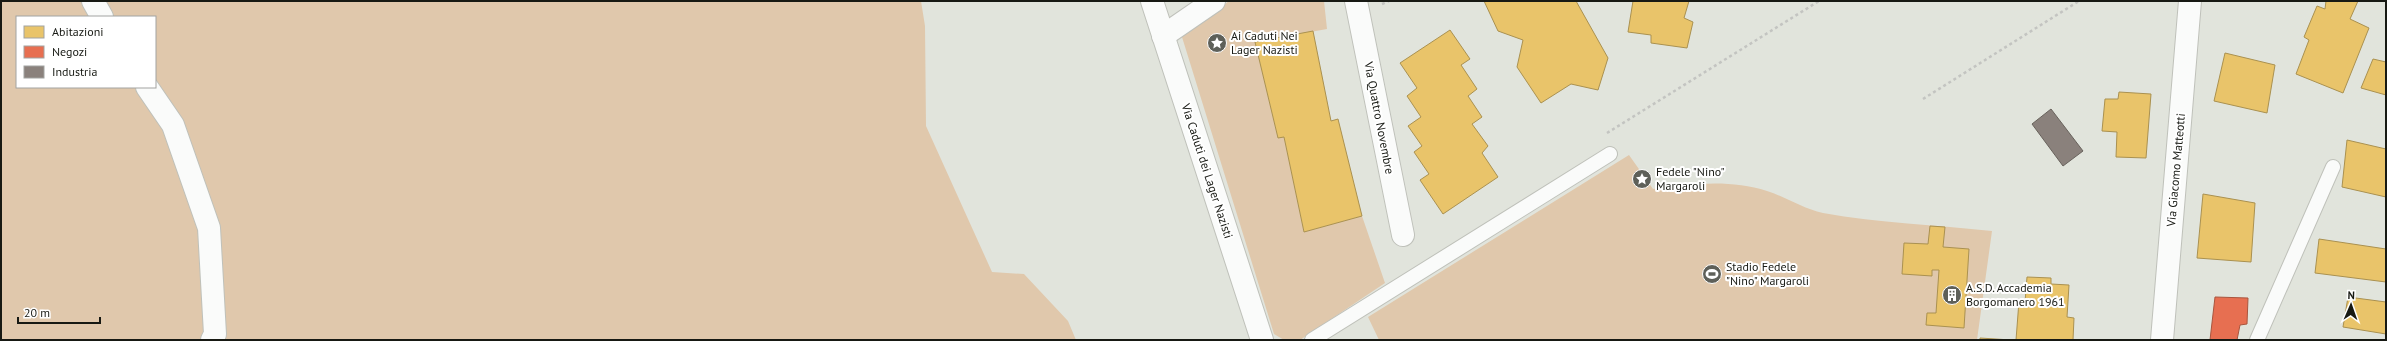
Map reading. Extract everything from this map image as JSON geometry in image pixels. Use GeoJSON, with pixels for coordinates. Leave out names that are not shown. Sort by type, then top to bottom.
{"type":"FeatureCollection","features":[{"type":"Feature","properties":{"kind":"street"},"geometry":{"type":"LineString","coordinates":[[93,1],[101,16]]}},
{"type":"Feature","properties":{"kind":"street","name":"Via Caduti dei Lager Nazisti"},"geometry":{"type":"LineString","coordinates":[[1152,1],[1262,340]]}},
{"type":"Feature","properties":{"kind":"street"},"geometry":{"type":"LineString","coordinates":[[1163,36],[1214,1]]}},
{"type":"Feature","properties":{"kind":"street","name":"Via Quattro Novembre"},"geometry":{"type":"LineString","coordinates":[[1356,1],[1403,235]]}},
{"type":"Feature","properties":{"kind":"street","name":"Via Giacomo Matteotti"},"geometry":{"type":"LineString","coordinates":[[2162,340],[2190,1]]}},
{"type":"Feature","properties":{"kind":"street"},"geometry":{"type":"LineString","coordinates":[[148,88],[174,125],[209,228],[215,334],[212,340]]}},
{"type":"Feature","properties":{"kind":"lane"},"geometry":{"type":"LineString","coordinates":[[1312,340],[1610,154]]}},
{"type":"Feature","properties":{"kind":"lane"},"geometry":{"type":"LineString","coordinates":[[2257,340],[2333,167]]}},
{"type":"Feature","properties":{"kind":"path"},"geometry":{"type":"LineString","coordinates":[[1923,99],[2079,1]]}},
{"type":"Feature","properties":{"kind":"shaded area"},"geometry":{"type":"Polygon","coordinates":[[[1,1],[921,1],[925,26],[926,126],[992,272],[1024,274],[1068,321],[1076,340],[1,340],[1,1]]]}},
{"type":"Feature","properties":{"kind":"shaded area"},"geometry":{"type":"Polygon","coordinates":[[[1229,1],[1324,1],[1327,29],[1255,42],[1278,138],[1284,137],[1304,232],[1362,216],[1385,283],[1300,340],[1284,340],[1274,334],[1182,37],[1229,1]]]}},
{"type":"Feature","properties":{"kind":"shaded area","name":"Stadio Fedele \"Nino\" Margaroli"},"geometry":{"type":"Polygon","coordinates":[[[1629,155],[1653,189],[1696,184],[1739,185],[1767,191],[1808,209],[1823,213],[1886,222],[1992,231],[1977,340],[1379,340],[1368,317],[1629,155]]]}},
{"type":"Feature","properties":{"kind":"building: Abitazioni"},"geometry":{"type":"Polygon","coordinates":[[[1484,1],[1576,1],[1608,58],[1598,90],[1571,84],[1541,103],[1517,67],[1523,40],[1498,31],[1484,1]]]}},
{"type":"Feature","properties":{"kind":"building: Abitazioni"},"geometry":{"type":"Polygon","coordinates":[[[1633,1],[1689,1],[1684,18],[1693,22],[1687,48],[1651,43],[1651,35],[1628,32],[1633,1]]]}},
{"type":"Feature","properties":{"kind":"building: Abitazioni"},"geometry":{"type":"Polygon","coordinates":[[[2326,1],[2358,1],[2350,19],[2369,28],[2343,93],[2296,74],[2309,40],[2304,37],[2317,6],[2325,9],[2326,1]]]}},
{"type":"Feature","properties":{"kind":"building: Abitazioni"},"geometry":{"type":"Polygon","coordinates":[[[1450,30],[1470,59],[1461,65],[1477,89],[1468,96],[1482,117],[1472,124],[1488,146],[1482,153],[1498,177],[1443,214],[1420,180],[1429,174],[1414,152],[1422,146],[1408,126],[1421,117],[1407,96],[1417,88],[1400,63],[1450,30]]]}},
{"type":"Feature","properties":{"kind":"building: Abitazioni"},"geometry":{"type":"Polygon","coordinates":[[[1313,31],[1331,121],[1338,119],[1362,216],[1304,232],[1284,137],[1278,138],[1255,42],[1313,31]]]}},
{"type":"Feature","properties":{"kind":"building: Abitazioni"},"geometry":{"type":"Polygon","coordinates":[[[2225,53],[2275,65],[2267,113],[2214,101],[2225,53]]]}},
{"type":"Feature","properties":{"kind":"building: Abitazioni"},"geometry":{"type":"Polygon","coordinates":[[[2373,59],[2386,62],[2386,95],[2361,88],[2373,59]]]}},
{"type":"Feature","properties":{"kind":"building: Abitazioni"},"geometry":{"type":"Polygon","coordinates":[[[2119,92],[2151,94],[2146,158],[2116,157],[2117,132],[2102,131],[2105,99],[2118,99],[2119,92]]]}},
{"type":"Feature","properties":{"kind":"building: Abitazioni"},"geometry":{"type":"Polygon","coordinates":[[[2347,140],[2386,149],[2386,197],[2342,187],[2347,140]]]}},
{"type":"Feature","properties":{"kind":"building: Abitazioni"},"geometry":{"type":"Polygon","coordinates":[[[2203,194],[2255,203],[2251,262],[2197,258],[2203,194]]]}},
{"type":"Feature","properties":{"kind":"building: Abitazioni","name":"A.S.D. Accademia Borgomanero 1961"},"geometry":{"type":"Polygon","coordinates":[[[1930,226],[1945,227],[1943,247],[1969,249],[1964,328],[1926,325],[1927,313],[1936,313],[1939,270],[1932,270],[1932,276],[1902,274],[1904,243],[1928,244],[1930,226]]]}},
{"type":"Feature","properties":{"kind":"building: Abitazioni"},"geometry":{"type":"Polygon","coordinates":[[[2319,239],[2386,249],[2386,282],[2315,273],[2319,239]]]}},
{"type":"Feature","properties":{"kind":"building: Abitazioni"},"geometry":{"type":"Polygon","coordinates":[[[2027,277],[2051,278],[2051,284],[2069,285],[2067,317],[2074,318],[2073,340],[2016,340],[2019,301],[2025,302],[2027,277]]]}},
{"type":"Feature","properties":{"kind":"building: Abitazioni"},"geometry":{"type":"Polygon","coordinates":[[[2348,297],[2386,302],[2386,334],[2343,327],[2348,297]]]}},
{"type":"Feature","properties":{"kind":"building: Abitazioni"},"geometry":{"type":"Polygon","coordinates":[[[1980,338],[2011,340],[1980,340],[1980,338]]]}},
{"type":"Feature","properties":{"kind":"building: Negozi"},"geometry":{"type":"Polygon","coordinates":[[[2215,297],[2248,298],[2247,324],[2240,325],[2237,340],[2210,340],[2215,297]]]}},
{"type":"Feature","properties":{"kind":"building: Industria"},"geometry":{"type":"Polygon","coordinates":[[[2051,109],[2083,151],[2063,166],[2032,124],[2051,109]]]}},
{"type":"Feature","properties":{"kind":"place","name":"Ai Caduti Nei Lager Nazisti"},"geometry":{"type":"Point","coordinates":[1217,43]}},
{"type":"Feature","properties":{"kind":"place","name":"Fedele \"Nino\" Margaroli"},"geometry":{"type":"Point","coordinates":[1642,179]}},
{"type":"Feature","properties":{"kind":"place","name":"Stadio Fedele \"Nino\" Margaroli"},"geometry":{"type":"Point","coordinates":[1712,274]}},
{"type":"Feature","properties":{"kind":"place","name":"A.S.D. Accademia Borgomanero 1961"},"geometry":{"type":"Point","coordinates":[1952,295]}}]}
